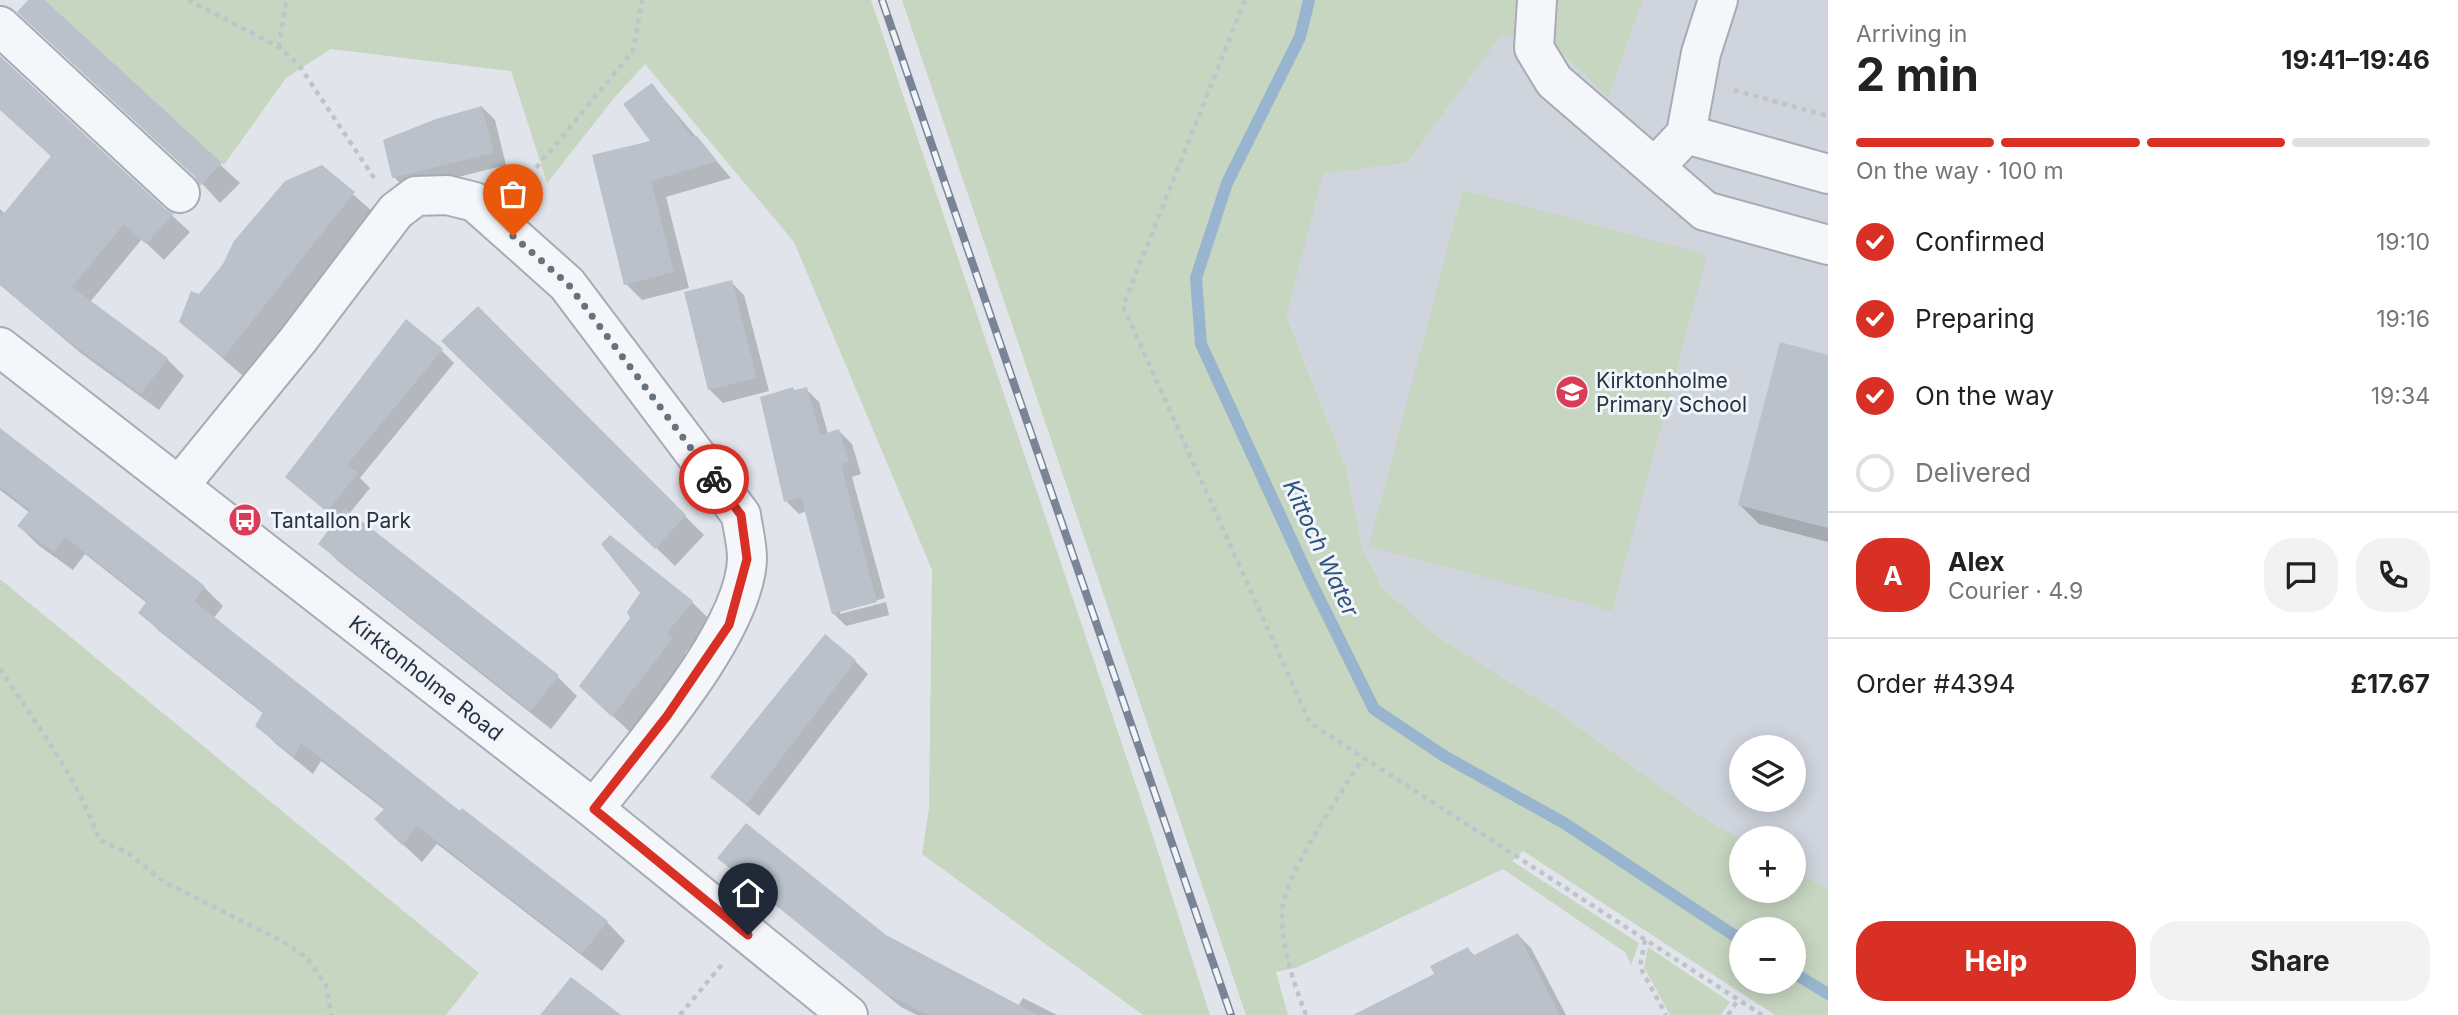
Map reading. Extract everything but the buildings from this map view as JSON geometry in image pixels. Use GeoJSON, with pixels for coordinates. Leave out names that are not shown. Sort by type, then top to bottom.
{"type":"FeatureCollection","features":[{"type":"Feature","properties":{"kind":"street"},"geometry":{"type":"LineString","coordinates":[[1537,0],[1534,48],[1554,80],[1705,211],[1828,246]]}},
{"type":"Feature","properties":{"kind":"street"},"geometry":{"type":"LineString","coordinates":[[1656,166],[1686,134],[1701,53],[1718,0]]}},
{"type":"Feature","properties":{"kind":"street"},"geometry":{"type":"LineString","coordinates":[[0,26],[180,193]]}},
{"type":"Feature","properties":{"kind":"street"},"geometry":{"type":"LineString","coordinates":[[1686,134],[1828,174]]}},
{"type":"Feature","properties":{"kind":"street"},"geometry":{"type":"LineString","coordinates":[[179,486],[298,340],[396,212],[416,196],[447,195],[475,202],[568,284],[741,515],[747,559],[729,625],[667,716],[594,809]]}},
{"type":"Feature","properties":{"kind":"street","name":"Kirktonholme Road"},"geometry":{"type":"LineString","coordinates":[[0,347],[594,809],[848,1015]]}},
{"type":"Feature","properties":{"kind":"path"},"geometry":{"type":"LineString","coordinates":[[188,0],[279,47],[299,65],[396,212]]}},
{"type":"Feature","properties":{"kind":"path"},"geometry":{"type":"LineString","coordinates":[[279,47],[286,0]]}},
{"type":"Feature","properties":{"kind":"path"},"geometry":{"type":"LineString","coordinates":[[494,220],[633,51],[642,0]]}},
{"type":"Feature","properties":{"kind":"path"},"geometry":{"type":"LineString","coordinates":[[1245,0],[1123,306],[1310,723],[1762,1015]]}},
{"type":"Feature","properties":{"kind":"path"},"geometry":{"type":"LineString","coordinates":[[0,669],[49,745],[93,822],[99,840],[127,852],[164,882],[286,943],[307,958],[326,985],[331,1015]]}},
{"type":"Feature","properties":{"kind":"path"},"geometry":{"type":"LineString","coordinates":[[1306,1015],[1288,968],[1281,914],[1291,878],[1363,759]]}},
{"type":"Feature","properties":{"kind":"path"},"geometry":{"type":"LineString","coordinates":[[680,1015],[748,935]]}},
{"type":"Feature","properties":{"kind":"path"},"geometry":{"type":"LineString","coordinates":[[1645,940],[1640,967],[1666,1015]]}},
{"type":"Feature","properties":{"kind":"path"},"geometry":{"type":"LineString","coordinates":[[1728,1015],[1738,1000]]}},
{"type":"Feature","properties":{"kind":"shaded area","name":"Kirktonholme Primary School"},"geometry":{"type":"Polygon","coordinates":[[[1643,0],[1828,0],[1828,889],[1806,876],[1806,826],[1729,826],[1729,832],[1701,816],[1558,712],[1435,635],[1383,588],[1363,550],[1346,468],[1287,315],[1323,174],[1407,163],[1500,35],[1545,37],[1608,96],[1643,0]]]}},
{"type":"Feature","properties":{"kind":"green space"},"geometry":{"type":"Polygon","coordinates":[[[45,0],[871,0],[1150,827],[1210,1015],[1143,1015],[922,854],[929,807],[932,570],[794,242],[645,64],[615,97],[547,183],[511,71],[331,49],[286,78],[224,165],[45,0]]]}},
{"type":"Feature","properties":{"kind":"green space"},"geometry":{"type":"Polygon","coordinates":[[[902,0],[1643,0],[1608,97],[1545,37],[1500,36],[1407,163],[1323,174],[1287,316],[1346,468],[1363,550],[1383,588],[1435,635],[1558,712],[1701,816],[1729,832],[1729,903],[1806,903],[1806,876],[1828,889],[1828,1015],[1775,1015],[1743,994],[1806,994],[1806,917],[1729,917],[1729,985],[1523,851],[1512,861],[1639,943],[1631,965],[1625,952],[1503,869],[1296,968],[1276,972],[1288,1015],[1246,1015],[902,0]]]}},
{"type":"Feature","properties":{"kind":"green space"},"geometry":{"type":"Polygon","coordinates":[[[1463,190],[1707,255],[1612,611],[1369,546],[1463,190]]]}},
{"type":"Feature","properties":{"kind":"green space"},"geometry":{"type":"Polygon","coordinates":[[[0,579],[479,973],[446,1015],[0,1015],[0,579]]]}},
{"type":"Feature","properties":{"kind":"green space"},"geometry":{"type":"Polygon","coordinates":[[[1648,947],[1730,1002],[1721,1015],[1670,1015],[1644,967],[1648,947]]]}},
{"type":"Feature","properties":{"kind":"waterway","name":"Kittoch Water"},"geometry":{"type":"LineString","coordinates":[[1309,0],[1300,37],[1227,183],[1196,278],[1201,344],[1309,578],[1374,709],[1444,756],[1564,823],[1729,932]]}},
{"type":"Feature","properties":{"kind":"waterway","name":"Kittoch Water"},"geometry":{"type":"LineString","coordinates":[[1806,980],[1828,994]]}},
{"type":"Feature","properties":{"kind":"railway"},"geometry":{"type":"LineString","coordinates":[[882,0],[1231,1015]]}},
{"type":"Feature","properties":{"kind":"way so far"},"geometry":{"type":"LineString","coordinates":[[513,236],[568,284],[714,479]]}},
{"type":"Feature","properties":{"kind":"place","name":"Kirktonholme Primary School"},"geometry":{"type":"Point","coordinates":[1572,392]}},
{"type":"Feature","properties":{"kind":"place","name":"Tantallon Park"},"geometry":{"type":"Point","coordinates":[245,520]}},
{"type":"Feature","properties":{"kind":"route"},"geometry":{"type":"LineString","coordinates":[[714,479],[741,515],[747,559],[729,625],[667,716],[594,809],[748,935]]}}]}
